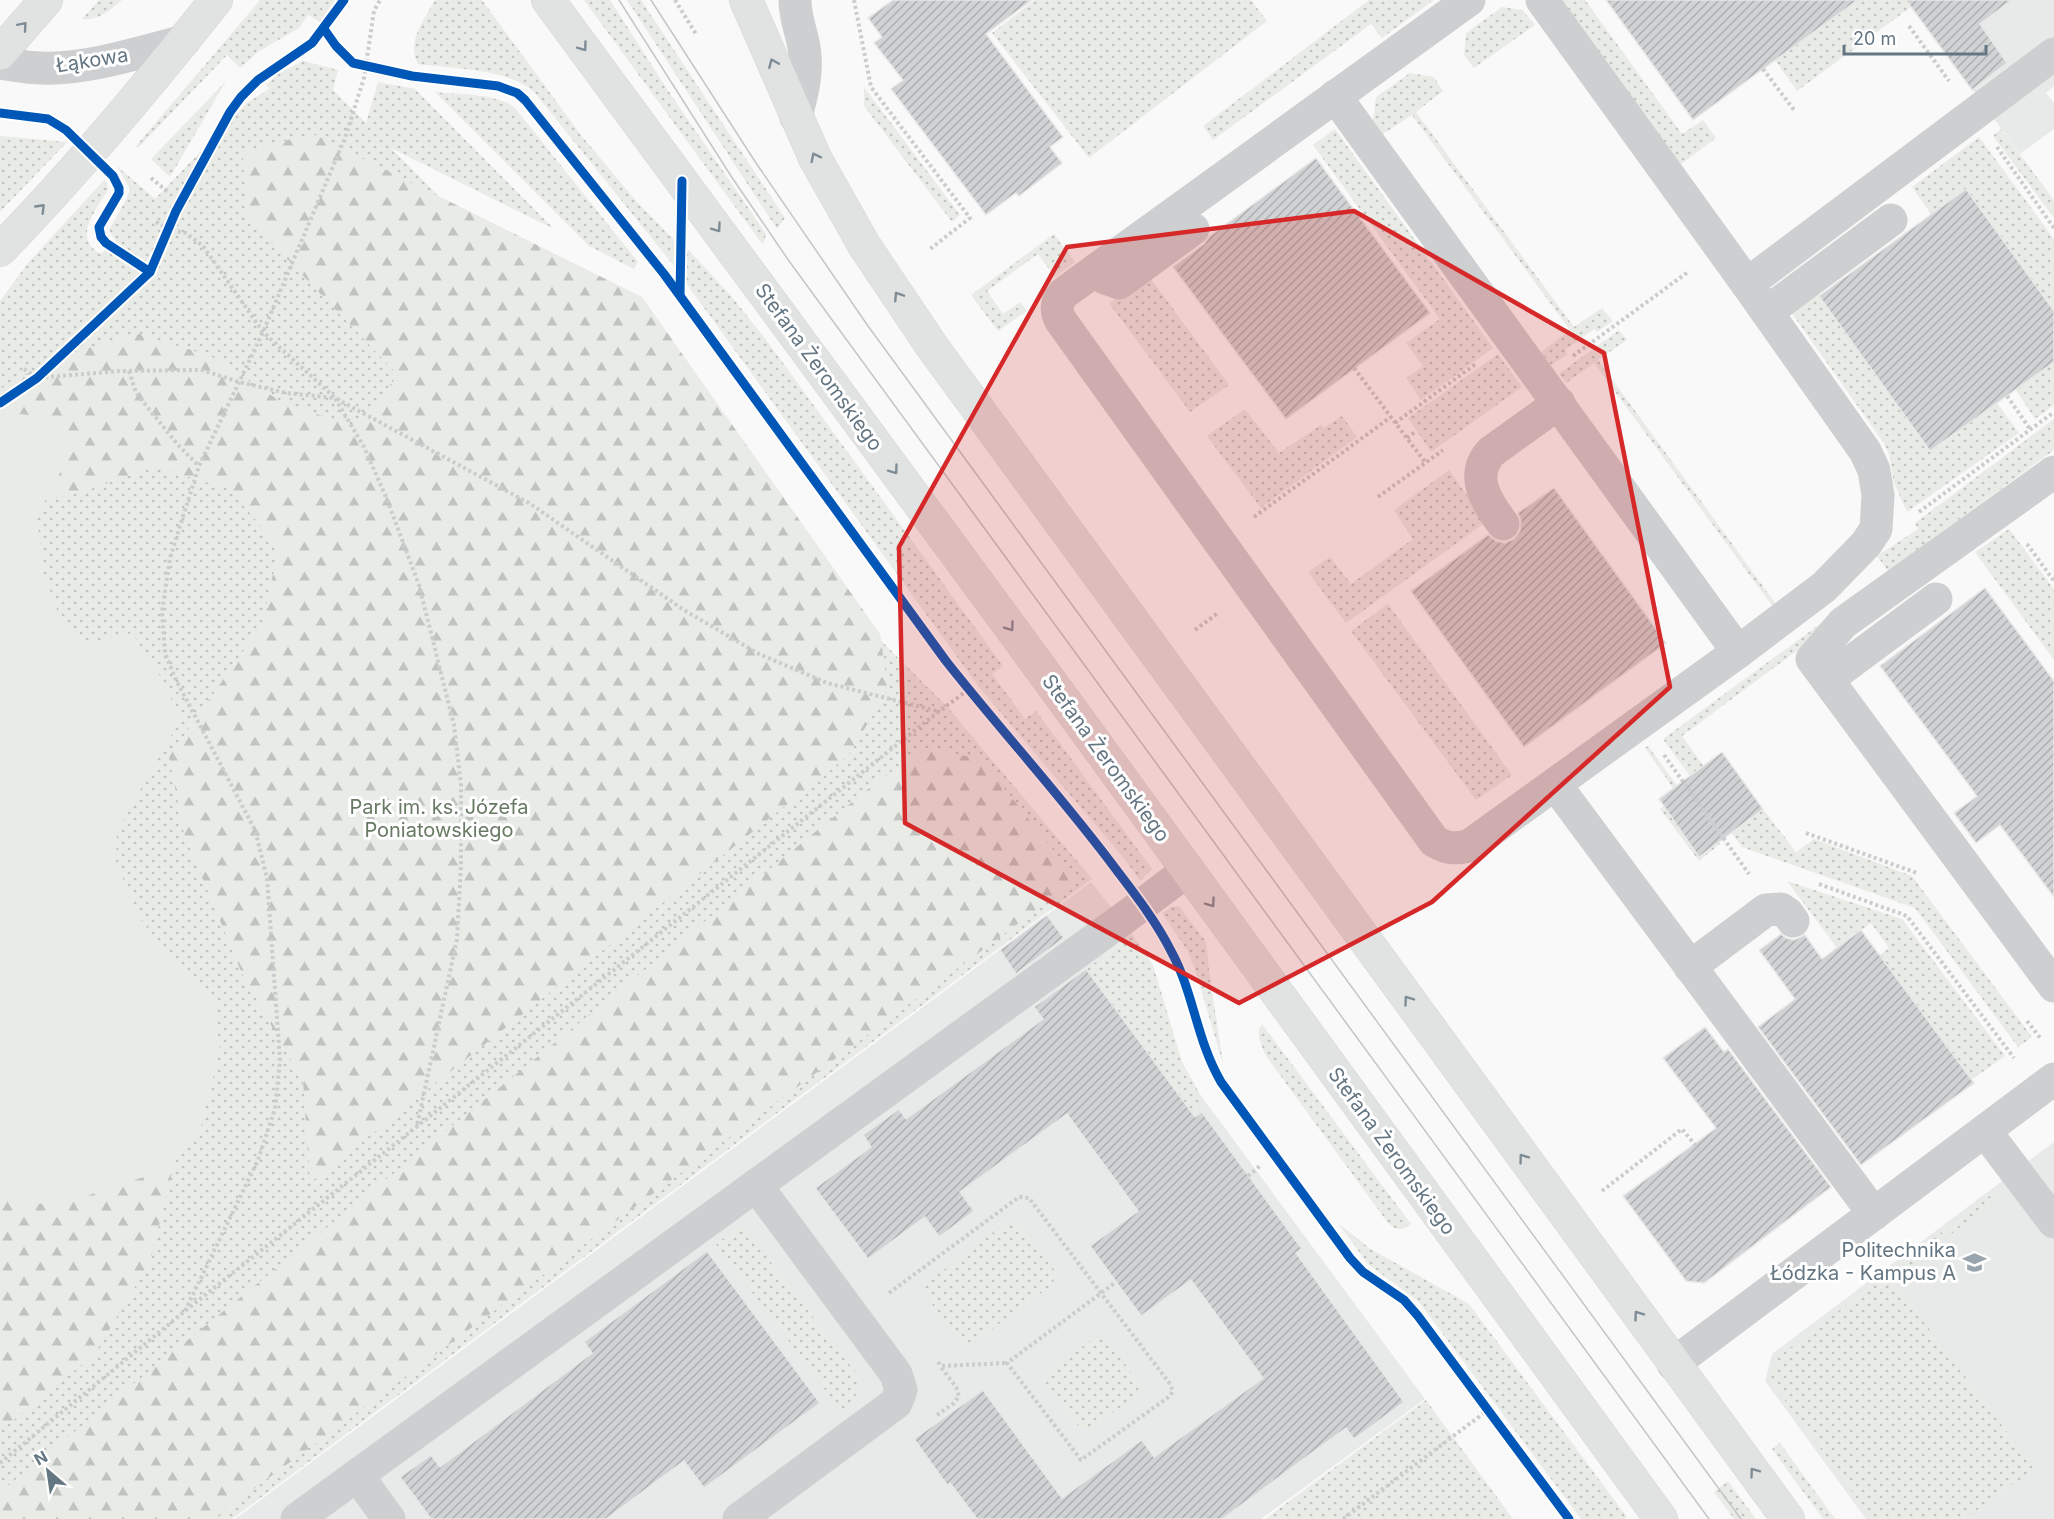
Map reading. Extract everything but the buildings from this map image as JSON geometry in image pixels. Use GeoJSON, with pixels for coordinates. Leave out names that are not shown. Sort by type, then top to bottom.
{"type":"FeatureCollection","features":[{"type":"Feature","properties":{"kind":"main road"},"geometry":{"type":"LineString","coordinates":[[0,53],[46,0]]}},
{"type":"Feature","properties":{"kind":"main road"},"geometry":{"type":"LineString","coordinates":[[0,250],[96,148],[216,0]]}},
{"type":"Feature","properties":{"kind":"main road","name":"Stefana Żeromskiego"},"geometry":{"type":"LineString","coordinates":[[548,0],[1188,870],[1661,1519]]}},
{"type":"Feature","properties":{"kind":"main road"},"geometry":{"type":"LineString","coordinates":[[746,0],[815,158],[859,235],[931,345],[1788,1519]]}},
{"type":"Feature","properties":{"kind":"street"},"geometry":{"type":"LineString","coordinates":[[795,0],[795,15],[805,54],[805,78],[796,117]]}},
{"type":"Feature","properties":{"kind":"street"},"geometry":{"type":"LineString","coordinates":[[1469,0],[1064,293],[1058,300],[1057,315],[1434,841],[1444,847],[1457,848],[1469,846],[1738,652],[1824,587],[1866,544],[1876,529],[1878,516],[1878,495],[1874,470],[1865,451],[1542,0]]}},
{"type":"Feature","properties":{"kind":"street","name":"Łąkowa"},"geometry":{"type":"LineString","coordinates":[[0,63],[42,68],[71,66],[127,56],[183,41]]}},
{"type":"Feature","properties":{"kind":"street"},"geometry":{"type":"LineString","coordinates":[[1747,284],[2054,54]]}},
{"type":"Feature","properties":{"kind":"street"},"geometry":{"type":"LineString","coordinates":[[1335,96],[1738,652]]}},
{"type":"Feature","properties":{"kind":"street"},"geometry":{"type":"LineString","coordinates":[[1767,312],[1891,220]]}},
{"type":"Feature","properties":{"kind":"street"},"geometry":{"type":"LineString","coordinates":[[1097,269],[1105,278],[1119,283],[1193,229]]}},
{"type":"Feature","properties":{"kind":"street"},"geometry":{"type":"LineString","coordinates":[[1503,524],[1483,492],[1481,468],[1484,460],[1491,452],[1559,403]]}},
{"type":"Feature","properties":{"kind":"street"},"geometry":{"type":"LineString","coordinates":[[2054,472],[1843,623],[1812,659],[2054,986]]}},
{"type":"Feature","properties":{"kind":"street"},"geometry":{"type":"LineString","coordinates":[[1828,679],[1936,599]]}},
{"type":"Feature","properties":{"kind":"street"},"geometry":{"type":"LineString","coordinates":[[1555,784],[1874,1214]]}},
{"type":"Feature","properties":{"kind":"street"},"geometry":{"type":"LineString","coordinates":[[297,1519],[1188,870]]}},
{"type":"Feature","properties":{"kind":"street"},"geometry":{"type":"LineString","coordinates":[[1690,967],[1766,910],[1781,909],[1793,921]]}},
{"type":"Feature","properties":{"kind":"street"},"geometry":{"type":"LineString","coordinates":[[1673,1364],[2054,1079]]}},
{"type":"Feature","properties":{"kind":"street"},"geometry":{"type":"LineString","coordinates":[[1985,1131],[2054,1222]]}},
{"type":"Feature","properties":{"kind":"street"},"geometry":{"type":"LineString","coordinates":[[739,1519],[896,1403],[901,1390],[896,1374],[756,1185]]}},
{"type":"Feature","properties":{"kind":"street"},"geometry":{"type":"LineString","coordinates":[[357,1475],[389,1519]]}},
{"type":"Feature","properties":{"kind":"path"},"geometry":{"type":"LineString","coordinates":[[185,1311],[258,1160],[275,1109],[280,1060],[267,878],[255,830],[175,678],[165,653],[162,612],[170,558],[199,466],[263,332],[345,138],[364,78],[374,11],[380,0]]}},
{"type":"Feature","properties":{"kind":"path"},"geometry":{"type":"LineString","coordinates":[[675,0],[696,34]]}},
{"type":"Feature","properties":{"kind":"path"},"geometry":{"type":"LineString","coordinates":[[854,0],[871,87],[970,218],[930,249]]}},
{"type":"Feature","properties":{"kind":"path"},"geometry":{"type":"LineString","coordinates":[[353,63],[378,68]]}},
{"type":"Feature","properties":{"kind":"path"},"geometry":{"type":"LineString","coordinates":[[1763,69],[1794,110]]}},
{"type":"Feature","properties":{"kind":"path"},"geometry":{"type":"LineString","coordinates":[[151,178],[168,192]]}},
{"type":"Feature","properties":{"kind":"path"},"geometry":{"type":"LineString","coordinates":[[156,222],[170,225],[186,233],[203,246],[263,332],[335,398],[529,502],[684,610],[759,654],[827,683],[938,712]]}},
{"type":"Feature","properties":{"kind":"path"},"geometry":{"type":"LineString","coordinates":[[164,240],[170,225]]}},
{"type":"Feature","properties":{"kind":"path"},"geometry":{"type":"LineString","coordinates":[[1395,423],[1512,338]]}},
{"type":"Feature","properties":{"kind":"path"},"geometry":{"type":"LineString","coordinates":[[1354,368],[1425,462]]}},
{"type":"Feature","properties":{"kind":"path"},"geometry":{"type":"LineString","coordinates":[[24,369],[33,381]]}},
{"type":"Feature","properties":{"kind":"path"},"geometry":{"type":"LineString","coordinates":[[33,381],[45,370]]}},
{"type":"Feature","properties":{"kind":"path"},"geometry":{"type":"LineString","coordinates":[[33,381],[82,373],[202,370],[239,382],[286,393],[335,398]]}},
{"type":"Feature","properties":{"kind":"path"},"geometry":{"type":"LineString","coordinates":[[129,371],[136,393],[179,446],[199,466]]}},
{"type":"Feature","properties":{"kind":"path"},"geometry":{"type":"LineString","coordinates":[[2007,396],[2031,429]]}},
{"type":"Feature","properties":{"kind":"path"},"geometry":{"type":"LineString","coordinates":[[335,398],[368,457],[386,497],[419,585],[453,725],[461,784],[461,865],[457,939],[417,1126]]}},
{"type":"Feature","properties":{"kind":"path"},"geometry":{"type":"LineString","coordinates":[[1878,516],[1911,518],[2054,412]]}},
{"type":"Feature","properties":{"kind":"path"},"geometry":{"type":"LineString","coordinates":[[1220,543],[1391,417]]}},
{"type":"Feature","properties":{"kind":"path"},"geometry":{"type":"LineString","coordinates":[[1407,438],[1416,431]]}},
{"type":"Feature","properties":{"kind":"path"},"geometry":{"type":"LineString","coordinates":[[1195,630],[1210,619]]}},
{"type":"Feature","properties":{"kind":"path"},"geometry":{"type":"LineString","coordinates":[[0,1463],[185,1311],[968,689]]}},
{"type":"Feature","properties":{"kind":"path"},"geometry":{"type":"LineString","coordinates":[[1806,833],[1916,873],[1920,878]]}},
{"type":"Feature","properties":{"kind":"path"},"geometry":{"type":"LineString","coordinates":[[2024,1017],[2045,1044]]}},
{"type":"Feature","properties":{"kind":"path"},"geometry":{"type":"LineString","coordinates":[[1602,1191],[1682,1129],[1701,1152]]}},
{"type":"Feature","properties":{"kind":"path"},"geometry":{"type":"LineString","coordinates":[[1248,1176],[1261,1166]]}},
{"type":"Feature","properties":{"kind":"path"},"geometry":{"type":"LineString","coordinates":[[855,1318],[1019,1197],[1024,1196],[1029,1198],[1173,1391],[1170,1396],[1080,1460],[1007,1362]]}},
{"type":"Feature","properties":{"kind":"path"},"geometry":{"type":"LineString","coordinates":[[934,1357],[941,1366],[1007,1362],[1116,1282]]}},
{"type":"Feature","properties":{"kind":"path"},"geometry":{"type":"LineString","coordinates":[[1481,1401],[1495,1419]]}},
{"type":"Feature","properties":{"kind":"path"},"geometry":{"type":"LineString","coordinates":[[1343,1519],[1488,1410]]}},
{"type":"Feature","properties":{"kind":"highlighted area"},"geometry":{"type":"Polygon","coordinates":[[[1354,211],[1604,353],[1670,687],[1432,902],[1239,1003],[905,823],[899,547],[1067,247],[1354,211]]]}},
{"type":"Feature","properties":{"kind":"shaded area"},"geometry":{"type":"Polygon","coordinates":[[[1906,0],[2054,0],[2054,86],[2046,93],[2054,103],[2054,129],[2020,154],[1906,0]]]}},
{"type":"Feature","properties":{"kind":"shaded area"},"geometry":{"type":"Polygon","coordinates":[[[1091,882],[1132,934],[1100,959],[1425,1399],[1261,1519],[235,1519],[1091,882]]]}},
{"type":"Feature","properties":{"kind":"shaded area","name":"Politechnika Łódzka - Kampus A"},"geometry":{"type":"Polygon","coordinates":[[[2054,1142],[2054,1519],[1866,1519],[1765,1381],[1772,1354],[2054,1142]]]}},
{"type":"Feature","properties":{"kind":"green space"},"geometry":{"type":"Polygon","coordinates":[[[99,0],[122,0],[99,17],[82,19],[99,0]]]}},
{"type":"Feature","properties":{"kind":"green space"},"geometry":{"type":"Polygon","coordinates":[[[260,0],[335,0],[320,22],[308,15],[299,28],[258,52],[240,68],[227,55],[138,148],[136,146],[260,0]]]}},
{"type":"Feature","properties":{"kind":"green space"},"geometry":{"type":"Polygon","coordinates":[[[435,0],[482,0],[580,134],[636,201],[674,240],[674,266],[535,93],[524,85],[496,74],[418,64],[414,48],[415,39],[435,0]]]}},
{"type":"Feature","properties":{"kind":"green space"},"geometry":{"type":"Polygon","coordinates":[[[584,0],[610,0],[667,89],[766,234],[763,245],[584,0]]]}},
{"type":"Feature","properties":{"kind":"green space"},"geometry":{"type":"Polygon","coordinates":[[[627,0],[641,0],[785,218],[777,229],[627,0]]]}},
{"type":"Feature","properties":{"kind":"green space"},"geometry":{"type":"Polygon","coordinates":[[[1035,0],[1251,0],[1267,21],[1089,158],[992,33],[1035,0]]]}},
{"type":"Feature","properties":{"kind":"green space"},"geometry":{"type":"Polygon","coordinates":[[[1369,0],[1434,0],[1382,38],[1371,24],[1213,140],[1203,126],[1369,0]]]}},
{"type":"Feature","properties":{"kind":"green space"},"geometry":{"type":"Polygon","coordinates":[[[1561,0],[1585,0],[1682,134],[1703,120],[1716,138],[1680,165],[1561,0]]]}},
{"type":"Feature","properties":{"kind":"green space"},"geometry":{"type":"Polygon","coordinates":[[[1825,0],[1906,0],[1911,7],[1797,91],[1775,60],[1836,16],[1825,0]]]}},
{"type":"Feature","properties":{"kind":"green space"},"geometry":{"type":"Polygon","coordinates":[[[1502,7],[1522,10],[1535,25],[1474,68],[1464,55],[1466,33],[1502,7]]]}},
{"type":"Feature","properties":{"kind":"green space","name":"Park im. ks. Józefa Poniatowskiego"},"geometry":{"type":"Polygon","coordinates":[[[303,61],[338,70],[333,90],[366,123],[378,82],[415,89],[554,229],[391,148],[950,710],[1092,879],[232,1519],[0,1519],[0,301],[28,263],[104,180],[108,190],[89,223],[88,240],[92,247],[101,254],[115,240],[109,230],[130,189],[117,166],[155,199],[247,103],[270,88],[266,85],[278,74],[303,61]]]}},
{"type":"Feature","properties":{"kind":"green space"},"geometry":{"type":"Polygon","coordinates":[[[1410,73],[1434,77],[1443,91],[1416,112],[1574,327],[1602,308],[1613,321],[1597,332],[1594,329],[1565,350],[1567,355],[1551,365],[1541,352],[1570,330],[1412,115],[1383,134],[1373,120],[1376,97],[1410,73]]]}},
{"type":"Feature","properties":{"kind":"green space"},"geometry":{"type":"Polygon","coordinates":[[[226,81],[170,177],[151,159],[226,81]]]}},
{"type":"Feature","properties":{"kind":"green space"},"geometry":{"type":"Polygon","coordinates":[[[864,87],[960,215],[952,222],[864,106],[864,87]]]}},
{"type":"Feature","properties":{"kind":"green space"},"geometry":{"type":"Polygon","coordinates":[[[435,92],[488,97],[515,108],[638,262],[634,269],[589,246],[435,92]]]}},
{"type":"Feature","properties":{"kind":"green space"},"geometry":{"type":"Polygon","coordinates":[[[1335,129],[1493,348],[1421,400],[1406,378],[1423,366],[1406,343],[1440,319],[1313,145],[1335,129]]]}},
{"type":"Feature","properties":{"kind":"green space"},"geometry":{"type":"Polygon","coordinates":[[[2001,129],[2054,200],[2054,218],[1993,136],[2001,129]]]}},
{"type":"Feature","properties":{"kind":"green space"},"geometry":{"type":"Polygon","coordinates":[[[313,134],[642,297],[880,634],[888,690],[848,756],[310,1183],[303,1081],[243,976],[184,834],[169,757],[262,624],[279,547],[229,489],[155,467],[82,492],[8,508],[0,501],[0,389],[62,356],[136,333],[211,356],[283,403],[357,427],[398,375],[248,218],[242,151],[313,134]]]}},
{"type":"Feature","properties":{"kind":"green space"},"geometry":{"type":"Polygon","coordinates":[[[0,136],[67,142],[0,212],[0,136]]]}},
{"type":"Feature","properties":{"kind":"green space"},"geometry":{"type":"Polygon","coordinates":[[[1979,137],[2054,239],[2054,311],[1966,189],[1931,214],[1912,187],[1979,137]]]}},
{"type":"Feature","properties":{"kind":"green space"},"geometry":{"type":"Polygon","coordinates":[[[1054,234],[1075,262],[1055,277],[1038,254],[987,291],[1003,314],[1020,302],[1027,311],[998,331],[971,295],[1054,234]]]}},
{"type":"Feature","properties":{"kind":"green space"},"geometry":{"type":"Polygon","coordinates":[[[686,247],[732,297],[767,341],[1003,666],[992,674],[1025,719],[1036,711],[1152,869],[1140,881],[1127,862],[979,687],[686,283],[686,247]]]}},
{"type":"Feature","properties":{"kind":"green space"},"geometry":{"type":"Polygon","coordinates":[[[1148,275],[1229,385],[1190,412],[1109,303],[1148,275]]]}},
{"type":"Feature","properties":{"kind":"green space"},"geometry":{"type":"Polygon","coordinates":[[[1818,294],[1930,451],[1997,403],[2019,433],[1907,512],[1894,483],[1889,453],[1883,442],[1791,312],[1818,294]]]}},
{"type":"Feature","properties":{"kind":"green space"},"geometry":{"type":"Polygon","coordinates":[[[1619,330],[1627,340],[1598,360],[1776,604],[1773,607],[1594,363],[1566,383],[1559,374],[1619,330]]]}},
{"type":"Feature","properties":{"kind":"green space"},"geometry":{"type":"Polygon","coordinates":[[[1498,354],[1522,387],[1431,452],[1408,418],[1498,354]]]}},
{"type":"Feature","properties":{"kind":"green space"},"geometry":{"type":"Polygon","coordinates":[[[2054,362],[2054,405],[2035,419],[2016,390],[2054,362]]]}},
{"type":"Feature","properties":{"kind":"green space"},"geometry":{"type":"Polygon","coordinates":[[[1245,409],[1279,453],[1321,425],[1324,428],[1342,416],[1357,437],[1261,508],[1207,436],[1245,409]]]}},
{"type":"Feature","properties":{"kind":"green space"},"geometry":{"type":"Polygon","coordinates":[[[21,414],[44,417],[71,443],[59,475],[37,516],[43,571],[59,615],[90,643],[132,633],[164,682],[180,720],[117,831],[116,863],[141,920],[171,957],[213,995],[220,1050],[200,1131],[153,1174],[86,1196],[32,1205],[0,1190],[0,418],[21,414]]]}},
{"type":"Feature","properties":{"kind":"green space"},"geometry":{"type":"Polygon","coordinates":[[[2054,419],[2054,450],[1888,571],[1877,556],[1918,529],[1915,523],[2054,419]]]}},
{"type":"Feature","properties":{"kind":"green space"},"geometry":{"type":"Polygon","coordinates":[[[1449,470],[1486,522],[1346,623],[1308,572],[1330,557],[1351,584],[1413,539],[1394,510],[1449,470]]]}},
{"type":"Feature","properties":{"kind":"green space"},"geometry":{"type":"Polygon","coordinates":[[[2009,529],[2054,589],[2054,660],[1975,552],[2009,529]]]}},
{"type":"Feature","properties":{"kind":"green space"},"geometry":{"type":"Polygon","coordinates":[[[1388,604],[1512,775],[1476,800],[1351,631],[1388,604]]]}},
{"type":"Feature","properties":{"kind":"green space"},"geometry":{"type":"Polygon","coordinates":[[[1831,616],[1818,635],[1682,736],[1744,822],[1763,809],[1796,852],[1814,839],[1912,876],[2032,1037],[2018,1047],[1915,908],[1742,847],[1663,739],[1831,616]]]}},
{"type":"Feature","properties":{"kind":"green space"},"geometry":{"type":"Polygon","coordinates":[[[1648,746],[1720,844],[1699,861],[1660,809],[1678,795],[1645,748],[1648,746]]]}},
{"type":"Feature","properties":{"kind":"green space"},"geometry":{"type":"Polygon","coordinates":[[[927,748],[981,759],[1077,880],[213,1519],[0,1519],[0,1492],[883,777],[927,748]]]}},
{"type":"Feature","properties":{"kind":"green space"},"geometry":{"type":"Polygon","coordinates":[[[1787,881],[1902,919],[2005,1056],[1971,1080],[1880,955],[1889,948],[1871,923],[1837,948],[1787,881]]]}},
{"type":"Feature","properties":{"kind":"green space"},"geometry":{"type":"Polygon","coordinates":[[[1179,906],[1206,942],[1223,1064],[1195,969],[1187,950],[1162,913],[1171,907],[1179,906]]]}},
{"type":"Feature","properties":{"kind":"green space"},"geometry":{"type":"Polygon","coordinates":[[[1132,934],[1153,965],[1182,1062],[1201,1096],[1198,1107],[1191,1113],[1087,969],[1132,934]]]}},
{"type":"Feature","properties":{"kind":"green space"},"geometry":{"type":"Polygon","coordinates":[[[1262,1024],[1411,1224],[1402,1229],[1395,1228],[1388,1223],[1266,1056],[1259,1035],[1262,1024]]]}},
{"type":"Feature","properties":{"kind":"green space"},"geometry":{"type":"Polygon","coordinates":[[[176,1156],[150,1262],[94,1355],[0,1431],[0,1190],[42,1200],[176,1156]]]}},
{"type":"Feature","properties":{"kind":"green space"},"geometry":{"type":"Polygon","coordinates":[[[1995,1192],[1999,1197],[1892,1280],[2035,1469],[1964,1519],[1872,1519],[1770,1380],[1778,1357],[1995,1192]]]}},
{"type":"Feature","properties":{"kind":"green space"},"geometry":{"type":"Polygon","coordinates":[[[1007,1222],[1020,1226],[1058,1275],[1048,1288],[974,1342],[960,1342],[926,1296],[924,1285],[1007,1222]]]}},
{"type":"Feature","properties":{"kind":"green space"},"geometry":{"type":"Polygon","coordinates":[[[1338,1223],[1369,1248],[1469,1304],[1627,1517],[1624,1519],[1581,1519],[1419,1302],[1368,1264],[1338,1223]]]}},
{"type":"Feature","properties":{"kind":"green space"},"geometry":{"type":"Polygon","coordinates":[[[738,1228],[746,1230],[855,1372],[856,1394],[842,1412],[716,1244],[738,1228]]]}},
{"type":"Feature","properties":{"kind":"green space"},"geometry":{"type":"Polygon","coordinates":[[[1103,1338],[1140,1384],[1141,1392],[1089,1430],[1080,1428],[1045,1382],[1048,1372],[1093,1339],[1103,1338]]]}},
{"type":"Feature","properties":{"kind":"green space"},"geometry":{"type":"Polygon","coordinates":[[[1426,1400],[1513,1519],[1265,1519],[1426,1400]]]}},
{"type":"Feature","properties":{"kind":"green space"},"geometry":{"type":"Polygon","coordinates":[[[1780,1443],[1835,1519],[1823,1519],[1772,1449],[1780,1443]]]}},
{"type":"Feature","properties":{"kind":"green space"},"geometry":{"type":"Polygon","coordinates":[[[1728,1481],[1756,1519],[1734,1519],[1714,1492],[1728,1481]]]}},
{"type":"Feature","properties":{"kind":"tram line"},"geometry":{"type":"LineString","coordinates":[[619,0],[731,176],[789,261],[1709,1519]]}},
{"type":"Feature","properties":{"kind":"tram line"},"geometry":{"type":"LineString","coordinates":[[651,0],[756,163],[868,326],[1741,1519]]}},
{"type":"Feature","properties":{"kind":"cycle path"},"geometry":{"type":"LineString","coordinates":[[0,403],[37,378],[150,272],[176,211],[230,112],[258,80],[312,43],[344,0]]}},
{"type":"Feature","properties":{"kind":"cycle path"},"geometry":{"type":"LineString","coordinates":[[324,29],[336,46],[353,63],[412,76],[498,86],[517,93],[525,100],[664,274],[946,661],[1076,818],[1139,901],[1159,930],[1179,967],[1206,1049],[1221,1082],[1350,1258],[1363,1272],[1404,1300],[1418,1316],[1569,1519]]}},
{"type":"Feature","properties":{"kind":"cycle path"},"geometry":{"type":"LineString","coordinates":[[0,113],[48,119],[66,130],[113,176],[119,193],[99,227],[101,237],[106,243],[150,272]]}},
{"type":"Feature","properties":{"kind":"cycle path"},"geometry":{"type":"LineString","coordinates":[[680,295],[682,181]]}},
{"type":"Feature","properties":{"kind":"place","name":"Politechnika Łódzka - Kampus A"},"geometry":{"type":"Point","coordinates":[1974,1262]}}]}
